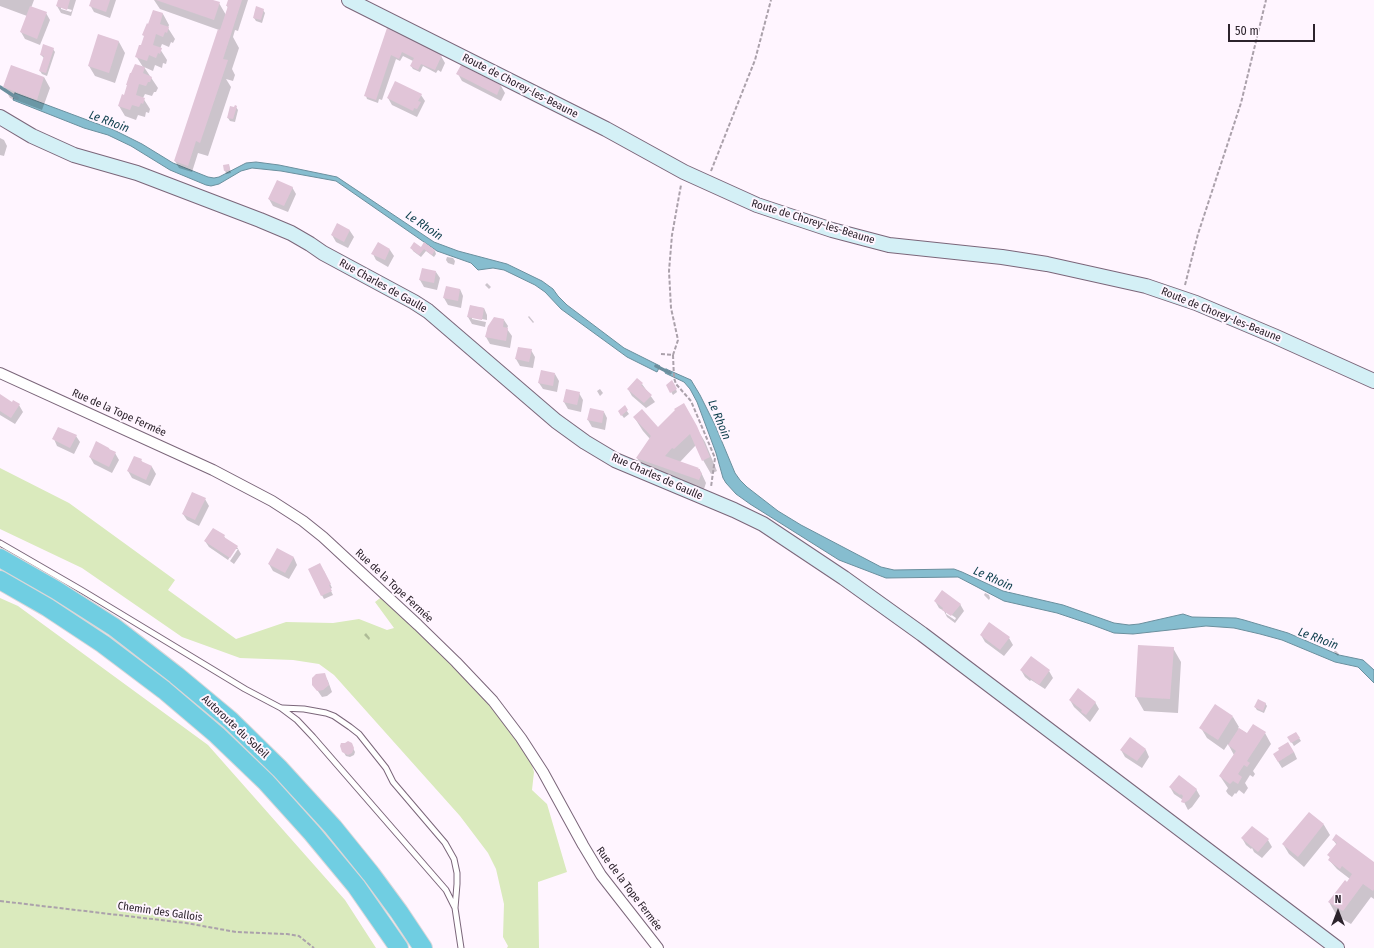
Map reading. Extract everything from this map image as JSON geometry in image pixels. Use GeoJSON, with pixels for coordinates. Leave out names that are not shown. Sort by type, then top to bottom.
{"type":"FeatureCollection","features":[{"type":"Feature","properties":{"kind":"highway","name":"Autoroute du Soleil"},"geometry":{"type":"LineString","coordinates":[[0,558],[56,590],[114,628],[176,675],[230,720],[280,769],[333,827],[371,874],[423,948]]}},
{"type":"Feature","properties":{"kind":"highway","name":"Autoroute du Soleil"},"geometry":{"type":"LineString","coordinates":[[0,580],[66,619],[103,644],[159,686],[217,735],[271,788],[312,833],[356,886],[399,948]]}},
{"type":"Feature","properties":{"kind":"street","name":"Route de Chorey-les-Beaune"},"geometry":{"type":"LineString","coordinates":[[349,0],[606,129],[684,172],[757,205],[832,230],[889,245],[1047,264],[1139,284],[1180,297],[1274,336],[1374,381]]}},
{"type":"Feature","properties":{"kind":"street","name":"Rue Charles de Gaulle"},"geometry":{"type":"LineString","coordinates":[[0,117],[32,136],[74,155],[137,173],[291,233],[323,253],[414,302],[428,311],[556,420],[585,442],[615,460],[734,510],[762,524],[844,578],[916,630],[1337,948]]}},
{"type":"Feature","properties":{"kind":"street","name":"Rue de la Tope Fermée"},"geometry":{"type":"LineString","coordinates":[[0,373],[220,473],[272,500],[322,537],[418,625],[493,701],[521,738],[543,772],[582,845],[601,875],[658,948]]}},
{"type":"Feature","properties":{"kind":"lane"},"geometry":{"type":"LineString","coordinates":[[0,543],[83,591],[245,689],[281,708],[297,720],[319,743],[446,890],[455,908]]}},
{"type":"Feature","properties":{"kind":"lane"},"geometry":{"type":"LineString","coordinates":[[281,708],[304,709],[326,713],[340,720],[359,734],[386,768],[393,782],[446,843],[454,859],[457,873],[455,908],[461,948]]}},
{"type":"Feature","properties":{"kind":"path"},"geometry":{"type":"LineString","coordinates":[[706,183],[753,66],[771,0]]}},
{"type":"Feature","properties":{"kind":"path"},"geometry":{"type":"LineString","coordinates":[[1180,297],[1185,285],[1198,234],[1241,103],[1266,0]]}},
{"type":"Feature","properties":{"kind":"path"},"geometry":{"type":"LineString","coordinates":[[684,172],[672,235],[669,272],[671,308],[678,340],[673,355],[674,378],[676,384],[690,401],[715,458],[715,466],[708,499]]}},
{"type":"Feature","properties":{"kind":"path"},"geometry":{"type":"LineString","coordinates":[[661,354],[673,355]]}},
{"type":"Feature","properties":{"kind":"path","name":"Chemin des Gallois"},"geometry":{"type":"LineString","coordinates":[[0,901],[186,922],[236,932],[287,934],[299,936],[314,948]]}},
{"type":"Feature","properties":{"kind":"green space"},"geometry":{"type":"Polygon","coordinates":[[[0,468],[69,503],[175,580],[168,590],[236,639],[286,622],[333,623],[359,619],[387,630],[394,628],[375,602],[384,595],[488,698],[530,759],[534,772],[532,790],[547,804],[567,872],[538,882],[539,948],[507,948],[508,946],[503,937],[504,904],[496,869],[488,853],[460,816],[334,675],[319,664],[293,660],[240,658],[182,637],[82,568],[0,529],[0,468]]]}},
{"type":"Feature","properties":{"kind":"green space"},"geometry":{"type":"Polygon","coordinates":[[[0,598],[18,606],[208,745],[345,900],[376,948],[0,948],[0,598]]]}},
{"type":"Feature","properties":{"kind":"water"},"geometry":{"type":"Polygon","coordinates":[[[15,93],[114,130],[142,144],[173,163],[208,177],[219,177],[246,163],[256,162],[279,165],[337,177],[434,242],[458,251],[507,264],[542,281],[553,289],[567,305],[624,348],[660,366],[657,372],[627,357],[561,309],[545,292],[535,285],[504,270],[493,268],[478,270],[471,263],[437,251],[336,181],[281,171],[252,168],[241,171],[219,184],[211,186],[206,185],[170,170],[131,146],[108,135],[84,128],[13,100],[15,93]]]}},
{"type":"Feature","properties":{"kind":"water"},"geometry":{"type":"Polygon","coordinates":[[[666,369],[691,380],[715,425],[735,473],[747,487],[778,511],[801,525],[881,567],[894,570],[954,569],[1003,591],[1063,605],[1114,623],[1129,625],[1139,624],[1183,614],[1192,617],[1236,618],[1288,633],[1339,655],[1363,660],[1374,670],[1374,683],[1358,667],[1335,662],[1282,640],[1234,628],[1206,626],[1133,634],[1114,633],[1057,613],[1004,601],[958,577],[886,578],[839,560],[750,504],[736,494],[726,483],[697,402],[690,389],[684,382],[665,373],[666,369]]]}},
{"type":"Feature","properties":{"kind":"building"},"geometry":{"type":"Polygon","coordinates":[[[58,0],[70,0],[67,10],[56,6],[58,0]]]}},
{"type":"Feature","properties":{"kind":"building"},"geometry":{"type":"Polygon","coordinates":[[[91,0],[110,0],[106,12],[89,6],[91,0]]]}},
{"type":"Feature","properties":{"kind":"building"},"geometry":{"type":"Polygon","coordinates":[[[156,0],[213,0],[220,2],[214,20],[156,0]]]}},
{"type":"Feature","properties":{"kind":"building"},"geometry":{"type":"Polygon","coordinates":[[[228,0],[242,0],[223,59],[228,60],[200,143],[196,141],[188,166],[174,161],[218,29],[220,30],[228,6],[226,6],[228,0]]]}},
{"type":"Feature","properties":{"kind":"building"},"geometry":{"type":"Polygon","coordinates":[[[30,6],[47,12],[37,39],[20,32],[30,6]]]}},
{"type":"Feature","properties":{"kind":"building"},"geometry":{"type":"Polygon","coordinates":[[[256,6],[264,9],[261,20],[253,18],[256,6]]]}},
{"type":"Feature","properties":{"kind":"building"},"geometry":{"type":"Polygon","coordinates":[[[153,10],[163,13],[160,24],[169,27],[167,33],[165,32],[163,37],[156,34],[153,45],[162,48],[160,54],[158,53],[156,58],[149,55],[147,61],[135,57],[144,36],[142,35],[153,10]]]}},
{"type":"Feature","properties":{"kind":"building"},"geometry":{"type":"Polygon","coordinates":[[[387,28],[442,55],[435,70],[421,64],[418,70],[410,66],[414,58],[402,52],[399,59],[391,55],[376,100],[364,96],[387,28]]]}},
{"type":"Feature","properties":{"kind":"building"},"geometry":{"type":"Polygon","coordinates":[[[98,34],[119,41],[109,73],[88,66],[98,34]]]}},
{"type":"Feature","properties":{"kind":"building"},"geometry":{"type":"Polygon","coordinates":[[[43,44],[54,48],[46,73],[39,71],[44,56],[40,55],[43,44]]]}},
{"type":"Feature","properties":{"kind":"building"},"geometry":{"type":"Polygon","coordinates":[[[135,64],[145,67],[143,73],[152,77],[146,86],[139,84],[136,95],[145,98],[143,104],[141,103],[139,107],[132,105],[130,110],[118,106],[122,94],[124,95],[130,73],[135,64]]]}},
{"type":"Feature","properties":{"kind":"building"},"geometry":{"type":"Polygon","coordinates":[[[11,65],[44,77],[37,100],[3,87],[11,65]]]}},
{"type":"Feature","properties":{"kind":"building"},"geometry":{"type":"Polygon","coordinates":[[[461,65],[501,85],[497,95],[456,74],[461,65]]]}},
{"type":"Feature","properties":{"kind":"building"},"geometry":{"type":"Polygon","coordinates":[[[395,81],[422,94],[418,101],[421,102],[417,109],[414,108],[413,111],[387,98],[395,81]]]}},
{"type":"Feature","properties":{"kind":"building"},"geometry":{"type":"Polygon","coordinates":[[[235,105],[237,106],[233,119],[227,118],[230,106],[234,107],[235,105]]]}},
{"type":"Feature","properties":{"kind":"building"},"geometry":{"type":"Polygon","coordinates":[[[229,164],[230,170],[224,171],[223,165],[229,164]]]}},
{"type":"Feature","properties":{"kind":"building"},"geometry":{"type":"Polygon","coordinates":[[[277,180],[293,187],[284,206],[268,199],[277,180]]]}},
{"type":"Feature","properties":{"kind":"building"},"geometry":{"type":"Polygon","coordinates":[[[337,223],[350,230],[344,242],[331,235],[337,223]]]}},
{"type":"Feature","properties":{"kind":"building"},"geometry":{"type":"Polygon","coordinates":[[[378,242],[390,249],[385,260],[371,254],[378,242]]]}},
{"type":"Feature","properties":{"kind":"building"},"geometry":{"type":"Polygon","coordinates":[[[414,242],[421,247],[424,242],[435,250],[432,255],[424,249],[419,255],[410,248],[414,242]]]}},
{"type":"Feature","properties":{"kind":"building"},"geometry":{"type":"Polygon","coordinates":[[[422,268],[436,271],[434,283],[419,280],[422,268]]]}},
{"type":"Feature","properties":{"kind":"building"},"geometry":{"type":"Polygon","coordinates":[[[446,286],[460,289],[458,301],[443,298],[446,286]]]}},
{"type":"Feature","properties":{"kind":"building"},"geometry":{"type":"Polygon","coordinates":[[[470,305],[484,308],[482,320],[467,317],[470,305]]]}},
{"type":"Feature","properties":{"kind":"building"},"geometry":{"type":"Polygon","coordinates":[[[494,317],[504,319],[503,327],[508,328],[506,341],[485,337],[488,326],[494,317]]]}},
{"type":"Feature","properties":{"kind":"building"},"geometry":{"type":"Polygon","coordinates":[[[518,347],[532,349],[529,362],[515,359],[518,347]]]}},
{"type":"Feature","properties":{"kind":"building"},"geometry":{"type":"Polygon","coordinates":[[[541,370],[555,373],[553,386],[538,383],[541,370]]]}},
{"type":"Feature","properties":{"kind":"building"},"geometry":{"type":"Polygon","coordinates":[[[637,378],[643,383],[641,385],[652,395],[644,403],[627,389],[637,378]]]}},
{"type":"Feature","properties":{"kind":"building"},"geometry":{"type":"Polygon","coordinates":[[[672,380],[677,389],[670,393],[666,385],[672,380]]]}},
{"type":"Feature","properties":{"kind":"building"},"geometry":{"type":"Polygon","coordinates":[[[566,389],[580,392],[577,405],[563,402],[566,389]]]}},
{"type":"Feature","properties":{"kind":"building"},"geometry":{"type":"Polygon","coordinates":[[[0,394],[12,402],[13,400],[20,404],[11,418],[0,411],[0,394]]]}},
{"type":"Feature","properties":{"kind":"building"},"geometry":{"type":"Polygon","coordinates":[[[684,403],[697,426],[710,457],[702,461],[690,434],[674,449],[672,448],[665,456],[699,468],[698,469],[700,469],[700,472],[702,473],[699,480],[636,458],[651,436],[633,417],[642,409],[658,427],[675,410],[674,409],[684,403]]]}},
{"type":"Feature","properties":{"kind":"building"},"geometry":{"type":"Polygon","coordinates":[[[625,405],[628,410],[621,416],[618,411],[625,405]]]}},
{"type":"Feature","properties":{"kind":"building"},"geometry":{"type":"Polygon","coordinates":[[[590,408],[604,411],[602,423],[587,420],[590,408]]]}},
{"type":"Feature","properties":{"kind":"building"},"geometry":{"type":"Polygon","coordinates":[[[58,427],[77,435],[70,448],[52,439],[58,427]]]}},
{"type":"Feature","properties":{"kind":"building"},"geometry":{"type":"Polygon","coordinates":[[[96,441],[116,452],[109,467],[89,457],[96,441]]]}},
{"type":"Feature","properties":{"kind":"building"},"geometry":{"type":"Polygon","coordinates":[[[134,456],[142,459],[141,461],[152,466],[146,480],[127,471],[134,456]]]}},
{"type":"Feature","properties":{"kind":"building"},"geometry":{"type":"Polygon","coordinates":[[[192,492],[206,498],[195,520],[182,514],[192,492]]]}},
{"type":"Feature","properties":{"kind":"building"},"geometry":{"type":"Polygon","coordinates":[[[213,528],[225,535],[224,537],[238,546],[230,558],[204,541],[213,528]]]}},
{"type":"Feature","properties":{"kind":"building"},"geometry":{"type":"Polygon","coordinates":[[[277,548],[294,557],[285,573],[268,564],[277,548]]]}},
{"type":"Feature","properties":{"kind":"building"},"geometry":{"type":"Polygon","coordinates":[[[320,563],[331,584],[329,585],[332,591],[321,596],[308,569],[320,563]]]}},
{"type":"Feature","properties":{"kind":"building"},"geometry":{"type":"Polygon","coordinates":[[[942,590],[961,604],[951,616],[942,610],[943,608],[934,601],[942,590]]]}},
{"type":"Feature","properties":{"kind":"building"},"geometry":{"type":"Polygon","coordinates":[[[989,622],[1010,637],[1000,650],[980,635],[989,622]]]}},
{"type":"Feature","properties":{"kind":"building"},"geometry":{"type":"Polygon","coordinates":[[[1138,645],[1174,647],[1170,699],[1135,697],[1138,645]]]}},
{"type":"Feature","properties":{"kind":"building"},"geometry":{"type":"Polygon","coordinates":[[[1031,656],[1050,670],[1039,685],[1020,670],[1031,656]]]}},
{"type":"Feature","properties":{"kind":"building"},"geometry":{"type":"Polygon","coordinates":[[[325,673],[329,685],[323,690],[317,691],[312,685],[312,678],[316,674],[325,673]]]}},
{"type":"Feature","properties":{"kind":"building"},"geometry":{"type":"Polygon","coordinates":[[[1078,688],[1096,702],[1086,715],[1069,700],[1078,688]]]}},
{"type":"Feature","properties":{"kind":"building"},"geometry":{"type":"Polygon","coordinates":[[[1258,699],[1266,703],[1263,711],[1254,707],[1258,699]]]}},
{"type":"Feature","properties":{"kind":"building"},"geometry":{"type":"Polygon","coordinates":[[[1215,704],[1233,716],[1218,740],[1199,728],[1215,704]]]}},
{"type":"Feature","properties":{"kind":"building"},"geometry":{"type":"Polygon","coordinates":[[[1253,724],[1266,732],[1247,761],[1250,763],[1247,767],[1244,765],[1238,774],[1242,777],[1238,784],[1233,781],[1230,784],[1219,776],[1236,751],[1228,745],[1239,728],[1247,733],[1253,724]]]}},
{"type":"Feature","properties":{"kind":"building"},"geometry":{"type":"Polygon","coordinates":[[[1296,732],[1300,738],[1291,743],[1287,737],[1296,732]]]}},
{"type":"Feature","properties":{"kind":"building"},"geometry":{"type":"Polygon","coordinates":[[[1130,737],[1146,749],[1137,761],[1120,750],[1130,737]]]}},
{"type":"Feature","properties":{"kind":"building"},"geometry":{"type":"Polygon","coordinates":[[[348,741],[352,743],[354,748],[352,753],[348,755],[342,752],[340,746],[341,743],[348,741]]]}},
{"type":"Feature","properties":{"kind":"building"},"geometry":{"type":"Polygon","coordinates":[[[1288,742],[1294,752],[1278,762],[1273,754],[1279,750],[1278,748],[1288,742]]]}},
{"type":"Feature","properties":{"kind":"building"},"geometry":{"type":"Polygon","coordinates":[[[1179,775],[1197,789],[1189,800],[1184,803],[1181,802],[1183,796],[1169,787],[1179,775]]]}},
{"type":"Feature","properties":{"kind":"building"},"geometry":{"type":"Polygon","coordinates":[[[1309,812],[1324,824],[1298,857],[1282,844],[1309,812]]]}},
{"type":"Feature","properties":{"kind":"building"},"geometry":{"type":"Polygon","coordinates":[[[1252,826],[1269,839],[1258,852],[1241,838],[1252,826]]]}},
{"type":"Feature","properties":{"kind":"building"},"geometry":{"type":"Polygon","coordinates":[[[1336,834],[1374,862],[1373,891],[1363,884],[1343,911],[1328,902],[1345,880],[1347,882],[1352,874],[1342,866],[1340,869],[1328,860],[1330,857],[1327,855],[1337,843],[1332,840],[1336,834]]]}},
{"type":"Feature","properties":{"kind":"waterway","name":"Le Rhoin"},"geometry":{"type":"LineString","coordinates":[[0,87],[17,98]]}},
{"type":"Feature","properties":{"kind":"waterway","name":"Le Rhoin"},"geometry":{"type":"LineString","coordinates":[[656,366],[670,373]]}}]}
